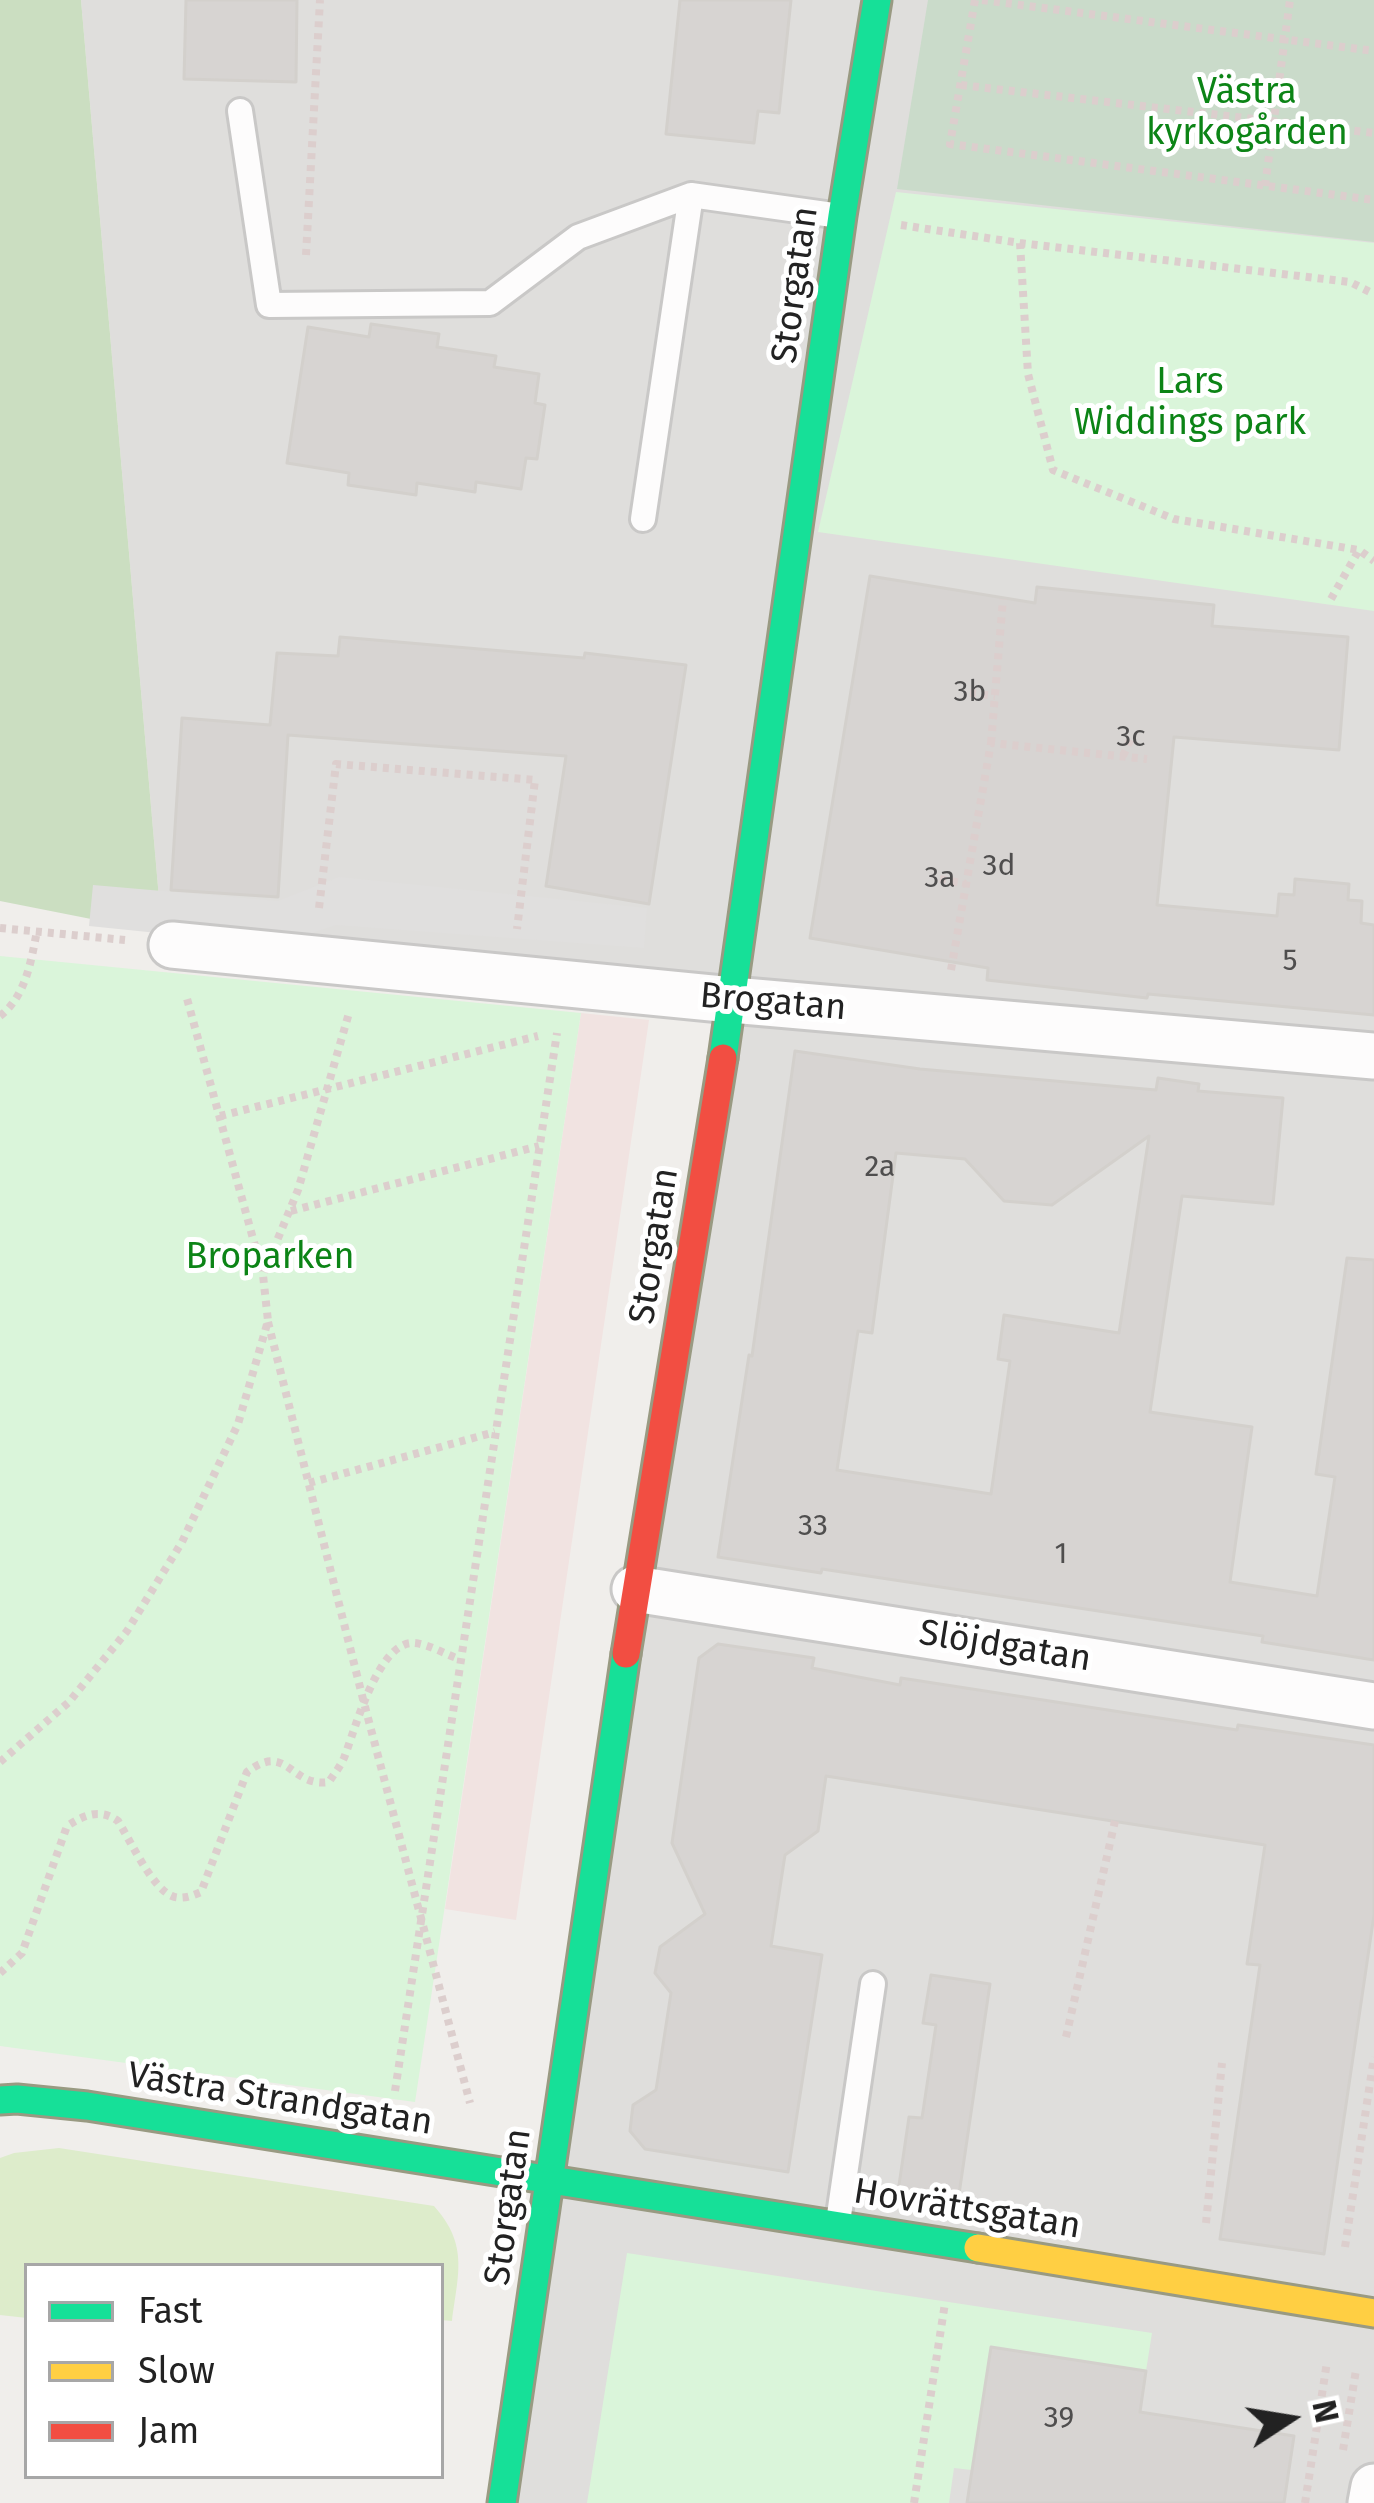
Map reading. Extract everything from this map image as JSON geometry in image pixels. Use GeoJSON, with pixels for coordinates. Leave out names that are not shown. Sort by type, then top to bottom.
{"type":"FeatureCollection","features":[{"type":"Feature","properties":{"kind":"street","name":"Storgatan"},"geometry":{"type":"LineString","coordinates":[[502,2503],[635,1589],[732,1000],[842,216],[877,0]]}},
{"type":"Feature","properties":{"kind":"street","name":"Brogatan"},"geometry":{"type":"LineString","coordinates":[[172,945],[1374,1056]]}},
{"type":"Feature","properties":{"kind":"street","name":"Slöjdgatan"},"geometry":{"type":"LineString","coordinates":[[635,1589],[1374,1706]]}},
{"type":"Feature","properties":{"kind":"street","name":"Västra Strandgatan"},"geometry":{"type":"LineString","coordinates":[[0,2100],[87,2106],[549,2179]]}},
{"type":"Feature","properties":{"kind":"street","name":"Hovrättsgatan"},"geometry":{"type":"LineString","coordinates":[[549,2179],[1370,2313]]}},
{"type":"Feature","properties":{"kind":"street"},"geometry":{"type":"LineString","coordinates":[[1358,2474],[1372,2503]]}},
{"type":"Feature","properties":{"kind":"lane"},"geometry":{"type":"LineString","coordinates":[[240,111],[269,305],[490,303],[578,237],[691,195],[842,216]]}},
{"type":"Feature","properties":{"kind":"lane"},"geometry":{"type":"LineString","coordinates":[[643,519],[691,195]]}},
{"type":"Feature","properties":{"kind":"lane"},"geometry":{"type":"LineString","coordinates":[[837,2225],[873,1984]]}},
{"type":"Feature","properties":{"kind":"path"},"geometry":{"type":"LineString","coordinates":[[304,305],[320,0]]}},
{"type":"Feature","properties":{"kind":"path"},"geometry":{"type":"LineString","coordinates":[[1374,52],[979,0],[950,144],[1374,200]]}},
{"type":"Feature","properties":{"kind":"path"},"geometry":{"type":"LineString","coordinates":[[1265,186],[1290,0]]}},
{"type":"Feature","properties":{"kind":"path"},"geometry":{"type":"LineString","coordinates":[[961,85],[1374,133]]}},
{"type":"Feature","properties":{"kind":"path"},"geometry":{"type":"LineString","coordinates":[[892,224],[1350,283],[1374,294]]}},
{"type":"Feature","properties":{"kind":"path"},"geometry":{"type":"LineString","coordinates":[[1020,243],[1028,374],[1053,470],[1174,519],[1359,550],[1374,561]]}},
{"type":"Feature","properties":{"kind":"path"},"geometry":{"type":"LineString","coordinates":[[1331,599],[1359,550]]}},
{"type":"Feature","properties":{"kind":"path"},"geometry":{"type":"LineString","coordinates":[[942,1019],[991,743],[1003,599]]}},
{"type":"Feature","properties":{"kind":"path"},"geometry":{"type":"LineString","coordinates":[[970,693],[995,696]]}},
{"type":"Feature","properties":{"kind":"path"},"geometry":{"type":"LineString","coordinates":[[1123,756],[1131,738]]}},
{"type":"Feature","properties":{"kind":"path"},"geometry":{"type":"LineString","coordinates":[[991,743],[1147,759]]}},
{"type":"Feature","properties":{"kind":"path"},"geometry":{"type":"LineString","coordinates":[[313,960],[336,764],[535,780],[511,978]]}},
{"type":"Feature","properties":{"kind":"path"},"geometry":{"type":"LineString","coordinates":[[940,879],[966,884]]}},
{"type":"Feature","properties":{"kind":"path"},"geometry":{"type":"LineString","coordinates":[[0,928],[172,945],[263,1275],[268,1321],[474,2121]]}},
{"type":"Feature","properties":{"kind":"path"},"geometry":{"type":"LineString","coordinates":[[0,1016],[28,975],[37,931]]}},
{"type":"Feature","properties":{"kind":"path"},"geometry":{"type":"LineString","coordinates":[[263,1275],[291,1211],[362,965]]}},
{"type":"Feature","properties":{"kind":"path"},"geometry":{"type":"LineString","coordinates":[[220,1116],[557,1031],[394,2098]]}},
{"type":"Feature","properties":{"kind":"path"},"geometry":{"type":"LineString","coordinates":[[291,1211],[539,1146]]}},
{"type":"Feature","properties":{"kind":"path"},"geometry":{"type":"LineString","coordinates":[[0,1762],[68,1702],[127,1631],[182,1542],[238,1424],[268,1321]]}},
{"type":"Feature","properties":{"kind":"path"},"geometry":{"type":"LineString","coordinates":[[309,1483],[495,1432]]}},
{"type":"Feature","properties":{"kind":"path"},"geometry":{"type":"LineString","coordinates":[[0,1972],[22,1953],[67,1826],[95,1813],[110,1815],[162,1889],[173,1898],[189,1898],[201,1892],[247,1772],[261,1761],[274,1760],[302,1778],[329,1782],[341,1764],[364,1703],[388,1658],[401,1645],[417,1643],[459,1659]]}},
{"type":"Feature","properties":{"kind":"path"},"geometry":{"type":"LineString","coordinates":[[1066,2037],[1115,1821]]}},
{"type":"Feature","properties":{"kind":"path"},"geometry":{"type":"LineString","coordinates":[[1204,2237],[1222,2063]]}},
{"type":"Feature","properties":{"kind":"path"},"geometry":{"type":"LineString","coordinates":[[914,2503],[953,2244]]}},
{"type":"Feature","properties":{"kind":"path"},"geometry":{"type":"LineString","coordinates":[[1358,2474],[1370,2313]]}},
{"type":"Feature","properties":{"kind":"shaded area"},"geometry":{"type":"Polygon","coordinates":[[[81,0],[1374,0],[1374,2503],[502,2503],[732,1001],[162,933],[81,0]]]}},
{"type":"Feature","properties":{"kind":"shaded area"},"geometry":{"type":"Polygon","coordinates":[[[339,877],[647,908],[644,948],[336,925],[275,945],[89,926],[93,885],[278,901],[339,877]]]}},
{"type":"Feature","properties":{"kind":"shaded area"},"geometry":{"type":"Polygon","coordinates":[[[581,1013],[649,1020],[516,1920],[445,1909],[581,1013]]]}},
{"type":"Feature","properties":{"kind":"green space"},"geometry":{"type":"Polygon","coordinates":[[[0,0],[81,0],[162,933],[0,901],[0,0]]]}},
{"type":"Feature","properties":{"kind":"green space","name":"Västra kyrkogården"},"geometry":{"type":"Polygon","coordinates":[[[928,0],[1374,0],[1374,242],[897,189],[928,0]]]}},
{"type":"Feature","properties":{"kind":"green space","name":"Lars Widdings park"},"geometry":{"type":"Polygon","coordinates":[[[896,192],[1374,243],[1374,611],[818,532],[896,192]]]}},
{"type":"Feature","properties":{"kind":"green space","name":"Broparken"},"geometry":{"type":"Polygon","coordinates":[[[0,956],[581,1013],[415,2102],[0,2046],[0,956]]]}},
{"type":"Feature","properties":{"kind":"green space"},"geometry":{"type":"Polygon","coordinates":[[[59,2148],[434,2206],[457,2247],[452,2321],[444,2320],[444,2263],[24,2263],[24,2318],[0,2315],[0,2158],[59,2148]]]}},
{"type":"Feature","properties":{"kind":"green space"},"geometry":{"type":"Polygon","coordinates":[[[627,2253],[1152,2333],[1146,2371],[991,2347],[972,2470],[954,2468],[949,2503],[587,2503],[627,2253]]]}},
{"type":"Feature","properties":{"kind":"building"},"geometry":{"type":"Polygon","coordinates":[[[186,0],[297,0],[296,82],[184,79],[186,0]]]}},
{"type":"Feature","properties":{"kind":"building"},"geometry":{"type":"Polygon","coordinates":[[[680,0],[791,0],[779,113],[758,111],[754,143],[666,134],[680,0]]]}},
{"type":"Feature","properties":{"kind":"building"},"geometry":{"type":"Polygon","coordinates":[[[371,324],[439,334],[437,347],[496,356],[494,367],[539,374],[535,403],[545,405],[537,459],[526,458],[521,489],[476,482],[475,492],[417,483],[416,495],[348,485],[349,473],[287,463],[308,327],[369,337],[371,324]]]}},
{"type":"Feature","properties":{"kind":"building"},"geometry":{"type":"Polygon","coordinates":[[[870,576],[1035,603],[1037,587],[1214,605],[1212,626],[1348,637],[1339,750],[1174,737],[1157,905],[1277,916],[1279,894],[1294,895],[1295,879],[1349,884],[1348,900],[1362,901],[1361,923],[1374,925],[1374,1015],[987,980],[988,968],[810,938],[870,576]]]}},
{"type":"Feature","properties":{"kind":"building"},"geometry":{"type":"Polygon","coordinates":[[[340,637],[584,658],[585,653],[686,665],[649,904],[546,886],[566,756],[288,735],[278,897],[171,890],[182,718],[270,725],[277,653],[338,656],[340,637]]]}},
{"type":"Feature","properties":{"kind":"building"},"geometry":{"type":"Polygon","coordinates":[[[795,1051],[920,1069],[1156,1090],[1158,1078],[1199,1084],[1198,1091],[1283,1098],[1273,1204],[1182,1196],[1150,1412],[1252,1427],[1230,1582],[1317,1596],[1335,1477],[1316,1474],[1347,1258],[1374,1260],[1374,1660],[1262,1642],[1263,1636],[718,1557],[795,1051]],[[1149,1136],[1052,1205],[1004,1201],[965,1159],[896,1153],[872,1333],[858,1331],[837,1470],[991,1494],[1010,1361],[998,1359],[1004,1315],[1119,1333],[1149,1136]]]}},
{"type":"Feature","properties":{"kind":"building"},"geometry":{"type":"Polygon","coordinates":[[[718,1644],[814,1658],[812,1668],[900,1685],[901,1678],[1237,1730],[1238,1725],[1374,1745],[1374,1915],[1324,2254],[1220,2239],[1260,1965],[1247,1964],[1265,1845],[826,1776],[818,1831],[785,1855],[771,1946],[822,1955],[788,2172],[645,2149],[630,2131],[633,2105],[656,2090],[671,1993],[655,1973],[660,1947],[705,1914],[672,1843],[699,1658],[718,1644]]]}},
{"type":"Feature","properties":{"kind":"building"},"geometry":{"type":"Polygon","coordinates":[[[931,1975],[990,1984],[958,2201],[898,2192],[909,2117],[922,2118],[936,2025],[923,2023],[931,1975]]]}},
{"type":"Feature","properties":{"kind":"building"},"geometry":{"type":"Polygon","coordinates":[[[991,2347],[1146,2371],[1140,2412],[1294,2436],[1284,2503],[967,2503],[991,2347]]]}},
{"type":"Feature","properties":{"kind":"traffic: fast"},"geometry":{"type":"LineString","coordinates":[[723,1058],[877,0]]}},
{"type":"Feature","properties":{"kind":"traffic: fast"},"geometry":{"type":"LineString","coordinates":[[502,2503],[626,1654]]}},
{"type":"Feature","properties":{"kind":"traffic: fast"},"geometry":{"type":"LineString","coordinates":[[0,2100],[87,2106],[978,2248]]}},
{"type":"Feature","properties":{"kind":"traffic: slow"},"geometry":{"type":"LineString","coordinates":[[978,2248],[1374,2313]]}},
{"type":"Feature","properties":{"kind":"traffic: jam"},"geometry":{"type":"LineString","coordinates":[[626,1654],[723,1058]]}}]}
